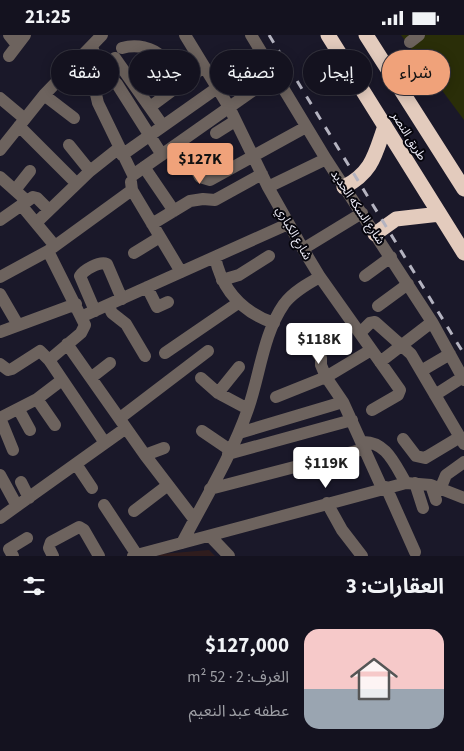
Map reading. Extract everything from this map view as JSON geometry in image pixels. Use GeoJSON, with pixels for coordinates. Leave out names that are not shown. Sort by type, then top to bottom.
{"type":"FeatureCollection","features":[{"type":"Feature","properties":{"kind":"highway","name":"طريق النصر"},"geometry":{"type":"LineString","coordinates":[[328,35],[338,50]]}},
{"type":"Feature","properties":{"kind":"highway"},"geometry":{"type":"LineString","coordinates":[[337,35],[336,42],[338,50]]}},
{"type":"Feature","properties":{"kind":"highway","name":"طريق النصر"},"geometry":{"type":"LineString","coordinates":[[366,35],[464,189]]}},
{"type":"Feature","properties":{"kind":"highway","name":"طريق النصر"},"geometry":{"type":"LineString","coordinates":[[366,95],[464,253]]}},
{"type":"Feature","properties":{"kind":"highway"},"geometry":{"type":"LineString","coordinates":[[344,187],[358,179],[369,167],[385,125]]}},
{"type":"Feature","properties":{"kind":"highway"},"geometry":{"type":"LineString","coordinates":[[375,233],[396,219],[440,214]]}},
{"type":"Feature","properties":{"kind":"street"},"geometry":{"type":"LineString","coordinates":[[0,150],[44,95],[102,35]]}},
{"type":"Feature","properties":{"kind":"street","name":"شارع الكباري"},"geometry":{"type":"LineString","coordinates":[[185,35],[210,77]]}},
{"type":"Feature","properties":{"kind":"street","name":"شارع السكه الحديد"},"geometry":{"type":"LineString","coordinates":[[251,35],[260,50]]}},
{"type":"Feature","properties":{"kind":"street"},"geometry":{"type":"LineString","coordinates":[[9,56],[17,38]]}},
{"type":"Feature","properties":{"kind":"street"},"geometry":{"type":"LineString","coordinates":[[154,50],[134,46],[120,47],[150,107],[163,126]]}},
{"type":"Feature","properties":{"kind":"street"},"geometry":{"type":"LineString","coordinates":[[150,107],[204,67]]}},
{"type":"Feature","properties":{"kind":"street"},"geometry":{"type":"LineString","coordinates":[[119,87],[162,155]]}},
{"type":"Feature","properties":{"kind":"street"},"geometry":{"type":"LineString","coordinates":[[36,223],[90,171],[150,136],[210,93]]}},
{"type":"Feature","properties":{"kind":"street"},"geometry":{"type":"LineString","coordinates":[[44,95],[74,118]]}},
{"type":"Feature","properties":{"kind":"street"},"geometry":{"type":"LineString","coordinates":[[96,95],[120,152],[133,175]]}},
{"type":"Feature","properties":{"kind":"street","name":"شارع الكباري"},"geometry":{"type":"LineString","coordinates":[[221,95],[288,224],[320,277],[400,393],[372,411]]}},
{"type":"Feature","properties":{"kind":"street"},"geometry":{"type":"LineString","coordinates":[[180,272],[132,190],[131,182],[133,175],[246,95]]}},
{"type":"Feature","properties":{"kind":"street","name":"شارع السكه الحديد"},"geometry":{"type":"LineString","coordinates":[[286,95],[432,322],[463,379]]}},
{"type":"Feature","properties":{"kind":"street"},"geometry":{"type":"LineString","coordinates":[[0,98],[76,183]]}},
{"type":"Feature","properties":{"kind":"street"},"geometry":{"type":"LineString","coordinates":[[216,133],[235,121]]}},
{"type":"Feature","properties":{"kind":"street"},"geometry":{"type":"LineString","coordinates":[[193,164],[200,177],[206,181],[306,127]]}},
{"type":"Feature","properties":{"kind":"street"},"geometry":{"type":"LineString","coordinates":[[69,145],[90,171]]}},
{"type":"Feature","properties":{"kind":"street"},"geometry":{"type":"LineString","coordinates":[[268,187],[326,159]]}},
{"type":"Feature","properties":{"kind":"street"},"geometry":{"type":"LineString","coordinates":[[144,167],[174,211]]}},
{"type":"Feature","properties":{"kind":"street"},"geometry":{"type":"LineString","coordinates":[[15,189],[30,171]]}},
{"type":"Feature","properties":{"kind":"street"},"geometry":{"type":"LineString","coordinates":[[152,224],[197,199],[215,200],[262,174]]}},
{"type":"Feature","properties":{"kind":"street"},"geometry":{"type":"LineString","coordinates":[[0,177],[15,189],[52,248],[76,304],[85,320],[84,329],[49,360]]}},
{"type":"Feature","properties":{"kind":"street"},"geometry":{"type":"LineString","coordinates":[[0,277],[52,248],[132,190]]}},
{"type":"Feature","properties":{"kind":"street"},"geometry":{"type":"LineString","coordinates":[[2,213],[35,197],[49,210]]}},
{"type":"Feature","properties":{"kind":"street"},"geometry":{"type":"LineString","coordinates":[[303,249],[362,213]]}},
{"type":"Feature","properties":{"kind":"street"},"geometry":{"type":"LineString","coordinates":[[83,316],[288,224]]}},
{"type":"Feature","properties":{"kind":"street"},"geometry":{"type":"LineString","coordinates":[[134,253],[160,237]]}},
{"type":"Feature","properties":{"kind":"street"},"geometry":{"type":"LineString","coordinates":[[222,280],[247,271],[270,256]]}},
{"type":"Feature","properties":{"kind":"street"},"geometry":{"type":"LineString","coordinates":[[215,257],[222,280],[238,303],[248,312],[274,323]]}},
{"type":"Feature","properties":{"kind":"street"},"geometry":{"type":"LineString","coordinates":[[365,276],[391,257]]}},
{"type":"Feature","properties":{"kind":"street"},"geometry":{"type":"LineString","coordinates":[[95,311],[80,276],[101,263],[107,264],[122,299]]}},
{"type":"Feature","properties":{"kind":"street"},"geometry":{"type":"LineString","coordinates":[[182,543],[239,433],[274,323],[284,303],[300,288],[320,277]]}},
{"type":"Feature","properties":{"kind":"street"},"geometry":{"type":"LineString","coordinates":[[378,307],[408,284]]}},
{"type":"Feature","properties":{"kind":"street"},"geometry":{"type":"LineString","coordinates":[[147,287],[157,307],[168,302]]}},
{"type":"Feature","properties":{"kind":"street"},"geometry":{"type":"LineString","coordinates":[[0,294],[18,325]]}},
{"type":"Feature","properties":{"kind":"street"},"geometry":{"type":"LineString","coordinates":[[165,353],[238,303]]}},
{"type":"Feature","properties":{"kind":"street"},"geometry":{"type":"LineString","coordinates":[[0,332],[76,304]]}},
{"type":"Feature","properties":{"kind":"street"},"geometry":{"type":"LineString","coordinates":[[108,305],[112,313],[126,324],[145,355]]}},
{"type":"Feature","properties":{"kind":"street"},"geometry":{"type":"LineString","coordinates":[[360,333],[370,323],[375,322],[403,345],[421,371],[462,441],[425,458],[416,456],[403,439]]}},
{"type":"Feature","properties":{"kind":"street"},"geometry":{"type":"LineString","coordinates":[[380,362],[432,322]]}},
{"type":"Feature","properties":{"kind":"street"},"geometry":{"type":"LineString","coordinates":[[305,335],[321,358],[321,365],[326,377],[352,420],[415,552]]}},
{"type":"Feature","properties":{"kind":"street"},"geometry":{"type":"LineString","coordinates":[[67,344],[145,455],[194,519]]}},
{"type":"Feature","properties":{"kind":"street"},"geometry":{"type":"LineString","coordinates":[[276,397],[326,377],[371,350]]}},
{"type":"Feature","properties":{"kind":"street"},"geometry":{"type":"LineString","coordinates":[[0,365],[12,369],[40,351],[49,360],[105,443]]}},
{"type":"Feature","properties":{"kind":"street"},"geometry":{"type":"LineString","coordinates":[[0,517],[105,443],[123,423],[208,351]]}},
{"type":"Feature","properties":{"kind":"street"},"geometry":{"type":"LineString","coordinates":[[421,371],[450,354]]}},
{"type":"Feature","properties":{"kind":"street"},"geometry":{"type":"LineString","coordinates":[[92,377],[110,363]]}},
{"type":"Feature","properties":{"kind":"street"},"geometry":{"type":"LineString","coordinates":[[218,393],[239,367]]}},
{"type":"Feature","properties":{"kind":"street"},"geometry":{"type":"LineString","coordinates":[[201,379],[218,393],[248,409]]}},
{"type":"Feature","properties":{"kind":"street"},"geometry":{"type":"LineString","coordinates":[[435,395],[463,379]]}},
{"type":"Feature","properties":{"kind":"street"},"geometry":{"type":"LineString","coordinates":[[13,450],[0,418],[19,410],[37,399],[62,380]]}},
{"type":"Feature","properties":{"kind":"street"},"geometry":{"type":"LineString","coordinates":[[37,399],[55,425]]}},
{"type":"Feature","properties":{"kind":"street"},"geometry":{"type":"LineString","coordinates":[[239,433],[343,403]]}},
{"type":"Feature","properties":{"kind":"street"},"geometry":{"type":"LineString","coordinates":[[19,410],[30,430]]}},
{"type":"Feature","properties":{"kind":"street"},"geometry":{"type":"LineString","coordinates":[[229,452],[352,420]]}},
{"type":"Feature","properties":{"kind":"street"},"geometry":{"type":"LineString","coordinates":[[202,431],[229,452]]}},
{"type":"Feature","properties":{"kind":"street"},"geometry":{"type":"LineString","coordinates":[[210,489],[372,442],[384,449],[410,483],[423,508]]}},
{"type":"Feature","properties":{"kind":"street"},"geometry":{"type":"LineString","coordinates":[[145,455],[164,448]]}},
{"type":"Feature","properties":{"kind":"street"},"geometry":{"type":"LineString","coordinates":[[432,455],[446,475]]}},
{"type":"Feature","properties":{"kind":"street"},"geometry":{"type":"LineString","coordinates":[[436,500],[436,486],[446,475],[464,462]]}},
{"type":"Feature","properties":{"kind":"street"},"geometry":{"type":"LineString","coordinates":[[76,464],[92,488]]}},
{"type":"Feature","properties":{"kind":"street"},"geometry":{"type":"LineString","coordinates":[[0,475],[17,506]]}},
{"type":"Feature","properties":{"kind":"street"},"geometry":{"type":"LineString","coordinates":[[21,481],[29,498]]}},
{"type":"Feature","properties":{"kind":"street"},"geometry":{"type":"LineString","coordinates":[[104,505],[135,555],[384,488],[410,483],[436,486],[464,498]]}},
{"type":"Feature","properties":{"kind":"street"},"geometry":{"type":"LineString","coordinates":[[134,511],[168,485]]}},
{"type":"Feature","properties":{"kind":"street"},"geometry":{"type":"LineString","coordinates":[[327,503],[342,530],[362,556]]}},
{"type":"Feature","properties":{"kind":"street"},"geometry":{"type":"LineString","coordinates":[[53,556],[49,548],[51,542],[79,527],[84,530],[99,556]]}},
{"type":"Feature","properties":{"kind":"street"},"geometry":{"type":"LineString","coordinates":[[210,536],[229,556]]}},
{"type":"Feature","properties":{"kind":"street"},"geometry":{"type":"LineString","coordinates":[[13,556],[10,551],[11,546],[27,538]]}},
{"type":"Feature","properties":{"kind":"shaded area"},"geometry":{"type":"Polygon","coordinates":[[[209,550],[215,556],[158,556],[161,554],[209,550]]]}},
{"type":"Feature","properties":{"kind":"green space"},"geometry":{"type":"Polygon","coordinates":[[[401,35],[464,35],[464,120],[445,95],[450,95],[450,50],[412,50],[401,35]]]}},
{"type":"Feature","properties":{"kind":"railway"},"geometry":{"type":"LineString","coordinates":[[269,35],[464,354]]}}]}
